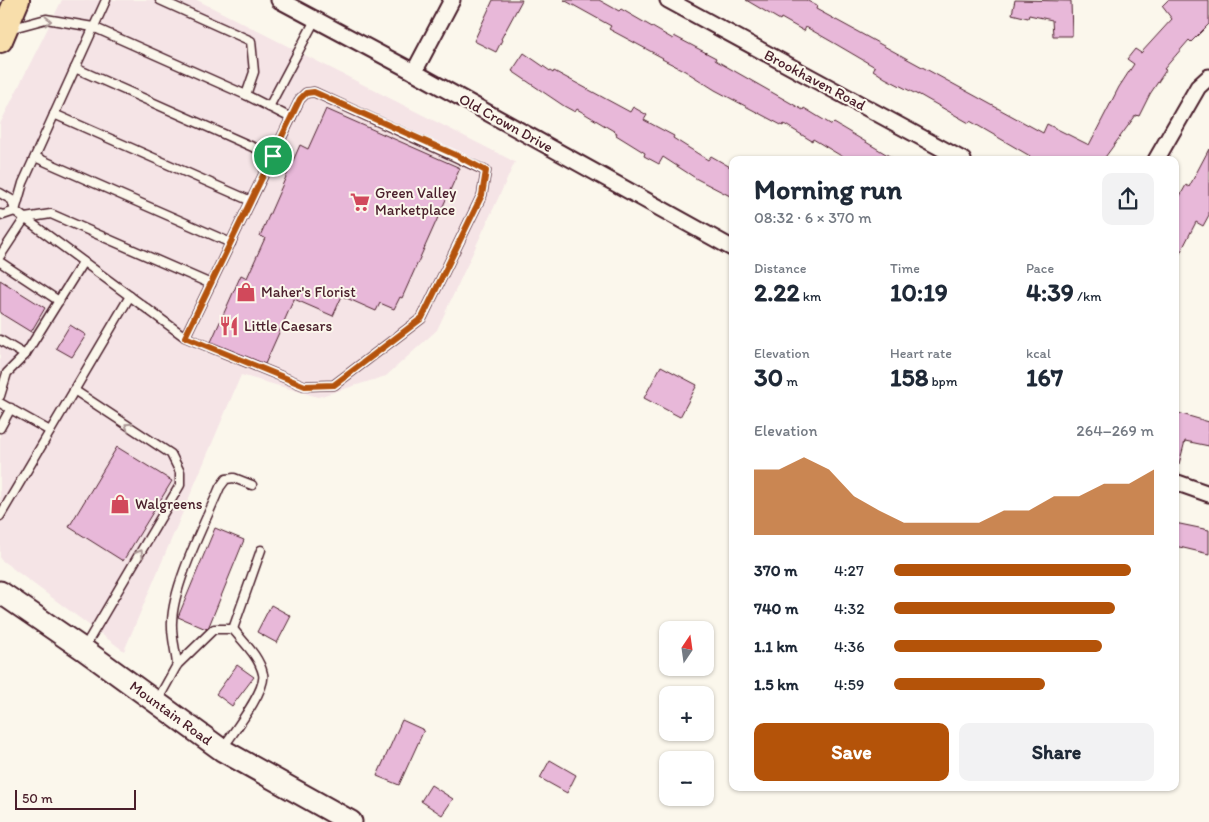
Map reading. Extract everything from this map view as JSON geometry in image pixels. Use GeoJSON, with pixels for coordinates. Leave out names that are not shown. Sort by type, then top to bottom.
{"type":"FeatureCollection","features":[{"type":"Feature","properties":{"kind":"main road"},"geometry":{"type":"LineString","coordinates":[[2,35],[18,0]]}},
{"type":"Feature","properties":{"kind":"main road","name":"Mountain Road"},"geometry":{"type":"LineString","coordinates":[[0,592],[83,649],[222,750],[350,822]]}},
{"type":"Feature","properties":{"kind":"street","name":"Old Crown Drive"},"geometry":{"type":"LineString","coordinates":[[279,0],[414,72],[729,246]]}},
{"type":"Feature","properties":{"kind":"street"},"geometry":{"type":"LineString","coordinates":[[414,72],[452,0]]}},
{"type":"Feature","properties":{"kind":"street","name":"Brookhaven Road"},"geometry":{"type":"LineString","coordinates":[[668,0],[955,156]]}},
{"type":"Feature","properties":{"kind":"street"},"geometry":{"type":"LineString","coordinates":[[1158,156],[1198,88],[1209,77]]}},
{"type":"Feature","properties":{"kind":"street"},"geometry":{"type":"LineString","coordinates":[[1179,483],[1209,494]]}},
{"type":"Feature","properties":{"kind":"lane"},"geometry":{"type":"LineString","coordinates":[[15,211],[23,183],[106,0]]}},
{"type":"Feature","properties":{"kind":"lane"},"geometry":{"type":"LineString","coordinates":[[160,0],[251,41],[254,72],[246,95]]}},
{"type":"Feature","properties":{"kind":"lane"},"geometry":{"type":"LineString","coordinates":[[2,35],[46,19],[93,27],[246,95],[291,118]]}},
{"type":"Feature","properties":{"kind":"lane"},"geometry":{"type":"LineString","coordinates":[[270,107],[315,20]]}},
{"type":"Feature","properties":{"kind":"lane"},"geometry":{"type":"LineString","coordinates":[[75,68],[273,156]]}},
{"type":"Feature","properties":{"kind":"lane"},"geometry":{"type":"LineString","coordinates":[[0,193],[12,200],[15,211],[185,337],[305,386],[334,385],[422,318],[482,195],[486,171],[458,156],[314,92],[306,93],[300,99],[185,337]]}},
{"type":"Feature","properties":{"kind":"lane"},"geometry":{"type":"LineString","coordinates":[[54,114],[251,201]]}},
{"type":"Feature","properties":{"kind":"lane"},"geometry":{"type":"LineString","coordinates":[[35,157],[231,243]]}},
{"type":"Feature","properties":{"kind":"lane"},"geometry":{"type":"LineString","coordinates":[[0,214],[3,215],[15,211]]}},
{"type":"Feature","properties":{"kind":"lane"},"geometry":{"type":"LineString","coordinates":[[0,256],[25,218],[51,214],[211,284]]}},
{"type":"Feature","properties":{"kind":"lane"},"geometry":{"type":"LineString","coordinates":[[0,262],[59,301]]}},
{"type":"Feature","properties":{"kind":"lane"},"geometry":{"type":"LineString","coordinates":[[0,396],[8,373],[25,355],[83,262]]}},
{"type":"Feature","properties":{"kind":"lane"},"geometry":{"type":"LineString","coordinates":[[0,516],[130,296]]}},
{"type":"Feature","properties":{"kind":"lane"},"geometry":{"type":"LineString","coordinates":[[0,340],[25,355]]}},
{"type":"Feature","properties":{"kind":"lane"},"geometry":{"type":"LineString","coordinates":[[74,390],[171,454],[180,472],[180,485],[83,649]]}},
{"type":"Feature","properties":{"kind":"lane"},"geometry":{"type":"LineString","coordinates":[[0,403],[50,431]]}},
{"type":"Feature","properties":{"kind":"lane"},"geometry":{"type":"LineString","coordinates":[[0,428],[11,408]]}},
{"type":"Feature","properties":{"kind":"lane"},"geometry":{"type":"LineString","coordinates":[[177,665],[172,624],[174,604],[186,569],[220,487],[226,479],[234,478],[252,484]]}},
{"type":"Feature","properties":{"kind":"lane"},"geometry":{"type":"LineString","coordinates":[[232,629],[261,550]]}},
{"type":"Feature","properties":{"kind":"lane"},"geometry":{"type":"LineString","coordinates":[[156,703],[177,665],[214,629],[232,629],[256,657],[264,676],[261,689],[222,750]]}},
{"type":"Feature","properties":{"kind":"shaded area"},"geometry":{"type":"Polygon","coordinates":[[[62,0],[197,0],[515,162],[437,330],[386,376],[318,397],[241,375],[124,651],[0,559],[0,124],[62,0]]]}},
{"type":"Feature","properties":{"kind":"building"},"geometry":{"type":"Polygon","coordinates":[[[493,0],[522,0],[496,52],[474,41],[493,0]]]}},
{"type":"Feature","properties":{"kind":"building"},"geometry":{"type":"Polygon","coordinates":[[[564,0],[599,0],[619,11],[621,9],[673,39],[674,36],[716,58],[715,60],[803,110],[804,108],[832,125],[834,123],[889,156],[841,156],[813,139],[812,141],[784,124],[783,126],[715,90],[663,58],[609,29],[611,26],[564,0]]]}},
{"type":"Feature","properties":{"kind":"building"},"geometry":{"type":"Polygon","coordinates":[[[746,0],[806,0],[817,6],[816,9],[1043,133],[1047,124],[1089,145],[1119,87],[1134,64],[1127,59],[1135,49],[1141,53],[1172,19],[1162,6],[1168,0],[1209,0],[1209,24],[1191,42],[1189,40],[1164,69],[1166,70],[1150,94],[1139,116],[1136,115],[1106,156],[1030,156],[970,121],[969,123],[885,78],[873,70],[875,67],[806,27],[804,31],[781,18],[780,20],[746,0]]]}},
{"type":"Feature","properties":{"kind":"building"},"geometry":{"type":"Polygon","coordinates":[[[1015,0],[1071,1],[1072,36],[1053,36],[1052,20],[1029,15],[1028,18],[1012,14],[1015,0]]]}},
{"type":"Feature","properties":{"kind":"building"},"geometry":{"type":"Polygon","coordinates":[[[524,53],[553,73],[554,71],[630,112],[633,107],[647,115],[644,120],[674,136],[673,138],[708,160],[711,156],[729,166],[729,195],[697,179],[663,157],[659,164],[644,156],[645,153],[616,135],[617,133],[577,109],[575,112],[564,106],[512,71],[524,53]]]}},
{"type":"Feature","properties":{"kind":"building","name":"Green Valley Marketplace"},"geometry":{"type":"Polygon","coordinates":[[[326,109],[460,168],[402,298],[400,297],[394,309],[380,303],[376,311],[342,296],[333,316],[294,299],[265,364],[211,342],[241,275],[247,278],[265,238],[260,236],[300,145],[308,149],[326,109]]]}},
{"type":"Feature","properties":{"kind":"building"},"geometry":{"type":"Polygon","coordinates":[[[1209,149],[1209,215],[1203,226],[1196,222],[1179,255],[1179,198],[1186,185],[1189,187],[1209,149]]]}},
{"type":"Feature","properties":{"kind":"building"},"geometry":{"type":"Polygon","coordinates":[[[0,280],[45,308],[31,332],[0,313],[0,280]]]}},
{"type":"Feature","properties":{"kind":"building"},"geometry":{"type":"Polygon","coordinates":[[[70,325],[86,335],[72,357],[56,348],[70,325]]]}},
{"type":"Feature","properties":{"kind":"building"},"geometry":{"type":"Polygon","coordinates":[[[661,366],[697,385],[680,417],[644,398],[661,366]]]}},
{"type":"Feature","properties":{"kind":"building"},"geometry":{"type":"Polygon","coordinates":[[[1179,413],[1209,422],[1209,446],[1185,441],[1179,464],[1179,413]]]}},
{"type":"Feature","properties":{"kind":"building","name":"Walgreens"},"geometry":{"type":"Polygon","coordinates":[[[117,447],[172,481],[123,561],[69,527],[117,447]]]}},
{"type":"Feature","properties":{"kind":"building"},"geometry":{"type":"Polygon","coordinates":[[[1179,524],[1209,530],[1209,554],[1179,547],[1179,524]]]}},
{"type":"Feature","properties":{"kind":"building"},"geometry":{"type":"Polygon","coordinates":[[[215,528],[244,540],[209,626],[206,629],[178,617],[215,528]]]}},
{"type":"Feature","properties":{"kind":"building"},"geometry":{"type":"Polygon","coordinates":[[[271,605],[291,616],[277,643],[257,632],[271,605]]]}},
{"type":"Feature","properties":{"kind":"building"},"geometry":{"type":"Polygon","coordinates":[[[237,665],[254,677],[232,706],[216,694],[237,665]]]}},
{"type":"Feature","properties":{"kind":"building"},"geometry":{"type":"Polygon","coordinates":[[[402,720],[424,730],[399,785],[377,776],[402,720]]]}},
{"type":"Feature","properties":{"kind":"building"},"geometry":{"type":"Polygon","coordinates":[[[550,760],[576,775],[567,793],[540,778],[550,760]]]}},
{"type":"Feature","properties":{"kind":"building"},"geometry":{"type":"Polygon","coordinates":[[[431,785],[453,799],[442,815],[421,801],[431,785]]]}},
{"type":"Feature","properties":{"kind":"place","name":"Green Valley Marketplace"},"geometry":{"type":"Point","coordinates":[360,202]}},
{"type":"Feature","properties":{"kind":"place","name":"Maher's Florist"},"geometry":{"type":"Point","coordinates":[246,292]}},
{"type":"Feature","properties":{"kind":"place","name":"Little Caesars"},"geometry":{"type":"Point","coordinates":[229,326]}},
{"type":"Feature","properties":{"kind":"place","name":"Walgreens"},"geometry":{"type":"Point","coordinates":[120,504]}},
{"type":"Feature","properties":{"kind":"route"},"geometry":{"type":"LineString","coordinates":[[314,92],[458,156],[486,171],[482,195],[422,318],[334,385],[305,386],[185,337],[273,156],[300,99],[306,93],[314,92]]}}]}
